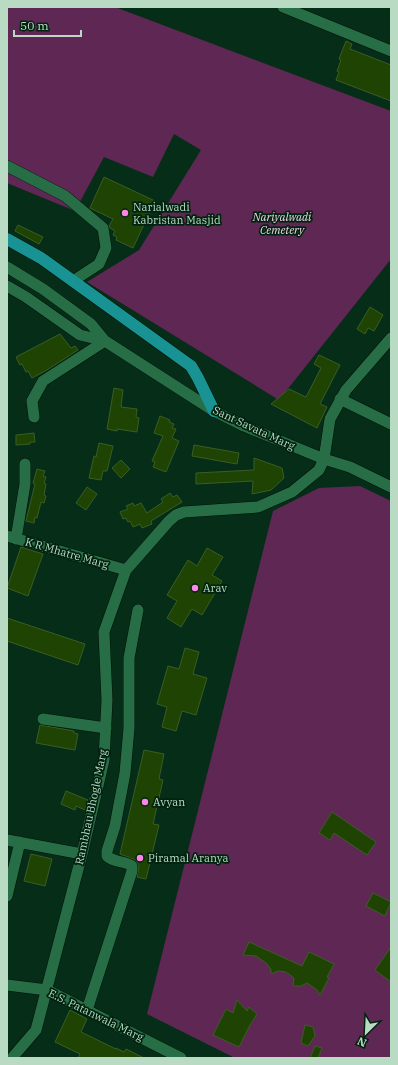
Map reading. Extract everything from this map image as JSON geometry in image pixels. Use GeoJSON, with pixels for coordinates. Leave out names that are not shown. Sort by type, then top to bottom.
{"type":"FeatureCollection","features":[{"type":"Feature","properties":{"kind":"main road"},"geometry":{"type":"LineString","coordinates":[[7,239],[41,258],[191,366],[214,411]]}},
{"type":"Feature","properties":{"kind":"street"},"geometry":{"type":"LineString","coordinates":[[283,7],[391,51]]}},
{"type":"Feature","properties":{"kind":"street"},"geometry":{"type":"LineString","coordinates":[[7,166],[65,196],[103,228],[106,248],[98,264],[73,281]]}},
{"type":"Feature","properties":{"kind":"street","name":"Sant Savata Marg"},"geometry":{"type":"LineString","coordinates":[[7,267],[43,289],[91,324],[105,341],[214,411],[244,426],[324,459],[350,467],[391,487]]}},
{"type":"Feature","properties":{"kind":"street","name":"Sant Savata Marg"},"geometry":{"type":"LineString","coordinates":[[7,286],[26,297],[80,335],[105,341]]}},
{"type":"Feature","properties":{"kind":"street"},"geometry":{"type":"LineString","coordinates":[[324,459],[330,419],[340,399],[391,338]]}},
{"type":"Feature","properties":{"kind":"street"},"geometry":{"type":"LineString","coordinates":[[34,417],[32,401],[43,381],[105,341]]}},
{"type":"Feature","properties":{"kind":"street"},"geometry":{"type":"LineString","coordinates":[[340,399],[391,424]]}},
{"type":"Feature","properties":{"kind":"street","name":"Rambhau Bhogle Marg"},"geometry":{"type":"LineString","coordinates":[[12,1058],[36,1030],[82,854],[104,760],[107,700],[104,632],[126,570],[176,515],[184,512],[258,507],[292,492],[319,470],[324,459]]}},
{"type":"Feature","properties":{"kind":"street"},"geometry":{"type":"LineString","coordinates":[[12,537],[24,484],[25,464]]}},
{"type":"Feature","properties":{"kind":"street","name":"K R Mhatre Marg"},"geometry":{"type":"LineString","coordinates":[[12,537],[126,570]]}},
{"type":"Feature","properties":{"kind":"street"},"geometry":{"type":"LineString","coordinates":[[87,1010],[132,871],[132,866],[128,863],[111,860],[107,856],[107,851],[115,826],[125,773],[128,728],[129,658],[138,610]]}},
{"type":"Feature","properties":{"kind":"street"},"geometry":{"type":"LineString","coordinates":[[43,719],[106,728]]}},
{"type":"Feature","properties":{"kind":"street"},"geometry":{"type":"LineString","coordinates":[[7,840],[82,854]]}},
{"type":"Feature","properties":{"kind":"street"},"geometry":{"type":"LineString","coordinates":[[7,896],[20,842]]}},
{"type":"Feature","properties":{"kind":"street","name":"E.S. Patanwala Marg"},"geometry":{"type":"LineString","coordinates":[[7,986],[47,990],[181,1058]]}},
{"type":"Feature","properties":{"kind":"green space","name":"Nariyalwadi Cemetery"},"geometry":{"type":"Polygon","coordinates":[[[7,7],[115,7],[391,111],[391,259],[279,400],[87,282],[139,250],[201,150],[174,134],[153,177],[104,157],[75,211],[7,183],[7,7]]]}},
{"type":"Feature","properties":{"kind":"green space"},"geometry":{"type":"Polygon","coordinates":[[[360,486],[391,501],[391,1058],[235,1058],[147,1014],[273,511],[319,488],[360,486]]]}},
{"type":"Feature","properties":{"kind":"building"},"geometry":{"type":"Polygon","coordinates":[[[346,41],[352,44],[350,49],[391,65],[391,101],[336,80],[339,72],[337,71],[341,60],[339,59],[346,41]]]}},
{"type":"Feature","properties":{"kind":"building","name":"Narialwadi Kabristan Masjid"},"geometry":{"type":"Polygon","coordinates":[[[104,177],[155,201],[133,248],[116,240],[117,237],[113,235],[115,231],[109,226],[113,219],[90,208],[104,177]]]}},
{"type":"Feature","properties":{"kind":"building"},"geometry":{"type":"Polygon","coordinates":[[[18,225],[43,237],[39,244],[15,231],[18,225]]]}},
{"type":"Feature","properties":{"kind":"building"},"geometry":{"type":"Polygon","coordinates":[[[370,307],[383,315],[374,331],[368,328],[365,334],[357,329],[370,307]]]}},
{"type":"Feature","properties":{"kind":"building"},"geometry":{"type":"Polygon","coordinates":[[[60,334],[71,348],[75,346],[78,350],[32,378],[28,371],[26,372],[22,364],[20,365],[16,357],[60,334]]]}},
{"type":"Feature","properties":{"kind":"building"},"geometry":{"type":"Polygon","coordinates":[[[319,355],[340,365],[320,404],[327,407],[317,428],[271,404],[289,389],[306,397],[321,368],[314,364],[319,355]]]}},
{"type":"Feature","properties":{"kind":"building"},"geometry":{"type":"Polygon","coordinates":[[[114,388],[123,390],[121,407],[137,409],[136,417],[139,418],[137,432],[107,429],[114,388]]]}},
{"type":"Feature","properties":{"kind":"building"},"geometry":{"type":"Polygon","coordinates":[[[160,416],[170,420],[169,422],[174,424],[172,428],[176,429],[172,438],[179,441],[166,472],[153,467],[155,462],[152,461],[163,436],[154,433],[160,416]]]}},
{"type":"Feature","properties":{"kind":"building"},"geometry":{"type":"Polygon","coordinates":[[[34,433],[35,442],[16,445],[16,435],[34,433]]]}},
{"type":"Feature","properties":{"kind":"building"},"geometry":{"type":"Polygon","coordinates":[[[99,443],[113,446],[107,471],[103,471],[101,480],[89,478],[94,456],[96,457],[99,443]]]}},
{"type":"Feature","properties":{"kind":"building"},"geometry":{"type":"Polygon","coordinates":[[[194,445],[239,453],[237,464],[192,456],[194,445]]]}},
{"type":"Feature","properties":{"kind":"building"},"geometry":{"type":"Polygon","coordinates":[[[254,458],[282,468],[284,478],[271,490],[252,494],[253,481],[196,484],[196,473],[254,470],[254,458]]]}},
{"type":"Feature","properties":{"kind":"building"},"geometry":{"type":"Polygon","coordinates":[[[121,460],[130,469],[121,478],[112,468],[121,460]]]}},
{"type":"Feature","properties":{"kind":"building"},"geometry":{"type":"Polygon","coordinates":[[[37,469],[45,471],[43,476],[46,477],[44,483],[46,484],[44,495],[46,496],[44,503],[41,502],[37,518],[35,517],[34,523],[26,521],[37,469]]]}},
{"type":"Feature","properties":{"kind":"building"},"geometry":{"type":"Polygon","coordinates":[[[87,487],[97,494],[86,510],[76,503],[87,487]]]}},
{"type":"Feature","properties":{"kind":"building"},"geometry":{"type":"Polygon","coordinates":[[[170,493],[173,497],[177,495],[182,502],[151,521],[152,524],[142,528],[140,524],[133,527],[130,521],[128,522],[126,518],[123,519],[120,512],[128,509],[126,506],[133,503],[134,506],[141,503],[147,513],[163,502],[161,499],[170,493]]]}},
{"type":"Feature","properties":{"kind":"building"},"geometry":{"type":"Polygon","coordinates":[[[21,547],[43,554],[28,596],[7,588],[21,547]]]}},
{"type":"Feature","properties":{"kind":"building","name":"Arav"},"geometry":{"type":"Polygon","coordinates":[[[207,548],[223,557],[212,575],[222,581],[202,615],[192,609],[181,627],[167,618],[177,601],[167,595],[188,560],[197,566],[207,548]]]}},
{"type":"Feature","properties":{"kind":"building"},"geometry":{"type":"Polygon","coordinates":[[[7,618],[85,644],[78,665],[7,641],[7,618]]]}},
{"type":"Feature","properties":{"kind":"building"},"geometry":{"type":"Polygon","coordinates":[[[185,648],[199,652],[193,674],[207,678],[196,715],[182,711],[176,731],[162,727],[167,707],[157,704],[168,666],[179,669],[185,648]]]}},
{"type":"Feature","properties":{"kind":"building"},"geometry":{"type":"Polygon","coordinates":[[[40,725],[74,731],[74,733],[78,734],[75,750],[36,743],[40,725]]]}},
{"type":"Feature","properties":{"kind":"building","name":"Avyan"},"geometry":{"type":"Polygon","coordinates":[[[144,750],[164,754],[159,779],[163,780],[153,824],[159,825],[146,879],[137,877],[139,866],[136,860],[120,854],[144,750]]]}},
{"type":"Feature","properties":{"kind":"building"},"geometry":{"type":"Polygon","coordinates":[[[66,791],[88,800],[85,810],[76,806],[75,810],[61,804],[66,791]]]}},
{"type":"Feature","properties":{"kind":"building"},"geometry":{"type":"Polygon","coordinates":[[[332,812],[376,842],[367,855],[334,833],[330,840],[319,833],[332,812]]]}},
{"type":"Feature","properties":{"kind":"building"},"geometry":{"type":"Polygon","coordinates":[[[31,854],[52,859],[45,886],[24,881],[31,854]]]}},
{"type":"Feature","properties":{"kind":"building"},"geometry":{"type":"Polygon","coordinates":[[[373,893],[391,902],[385,916],[366,906],[373,893]]]}},
{"type":"Feature","properties":{"kind":"building"},"geometry":{"type":"Polygon","coordinates":[[[249,942],[302,966],[309,952],[334,964],[327,977],[329,978],[320,995],[317,990],[307,983],[301,986],[293,986],[294,978],[286,972],[278,971],[271,974],[271,969],[266,963],[256,956],[243,955],[249,942]]]}},
{"type":"Feature","properties":{"kind":"building"},"geometry":{"type":"Polygon","coordinates":[[[391,947],[391,982],[375,970],[391,947]]]}},
{"type":"Feature","properties":{"kind":"building"},"geometry":{"type":"Polygon","coordinates":[[[237,1000],[247,1011],[249,1007],[257,1014],[239,1047],[213,1035],[226,1009],[233,1013],[237,1000]]]}},
{"type":"Feature","properties":{"kind":"building"},"geometry":{"type":"Polygon","coordinates":[[[70,1010],[87,1019],[81,1032],[116,1049],[124,1052],[126,1049],[144,1058],[78,1058],[80,1054],[55,1042],[70,1010]]]}},
{"type":"Feature","properties":{"kind":"building"},"geometry":{"type":"Polygon","coordinates":[[[305,1025],[313,1027],[315,1036],[308,1046],[301,1043],[305,1025]]]}},
{"type":"Feature","properties":{"kind":"building"},"geometry":{"type":"Polygon","coordinates":[[[315,1046],[322,1048],[318,1058],[310,1058],[315,1046]]]}},
{"type":"Feature","properties":{"kind":"place","name":"Narialwadi Kabristan Masjid"},"geometry":{"type":"Point","coordinates":[125,213]}},
{"type":"Feature","properties":{"kind":"place","name":"Arav"},"geometry":{"type":"Point","coordinates":[195,588]}},
{"type":"Feature","properties":{"kind":"place","name":"Avyan"},"geometry":{"type":"Point","coordinates":[145,802]}},
{"type":"Feature","properties":{"kind":"place","name":"Piramal Aranya"},"geometry":{"type":"Point","coordinates":[140,858]}}]}
